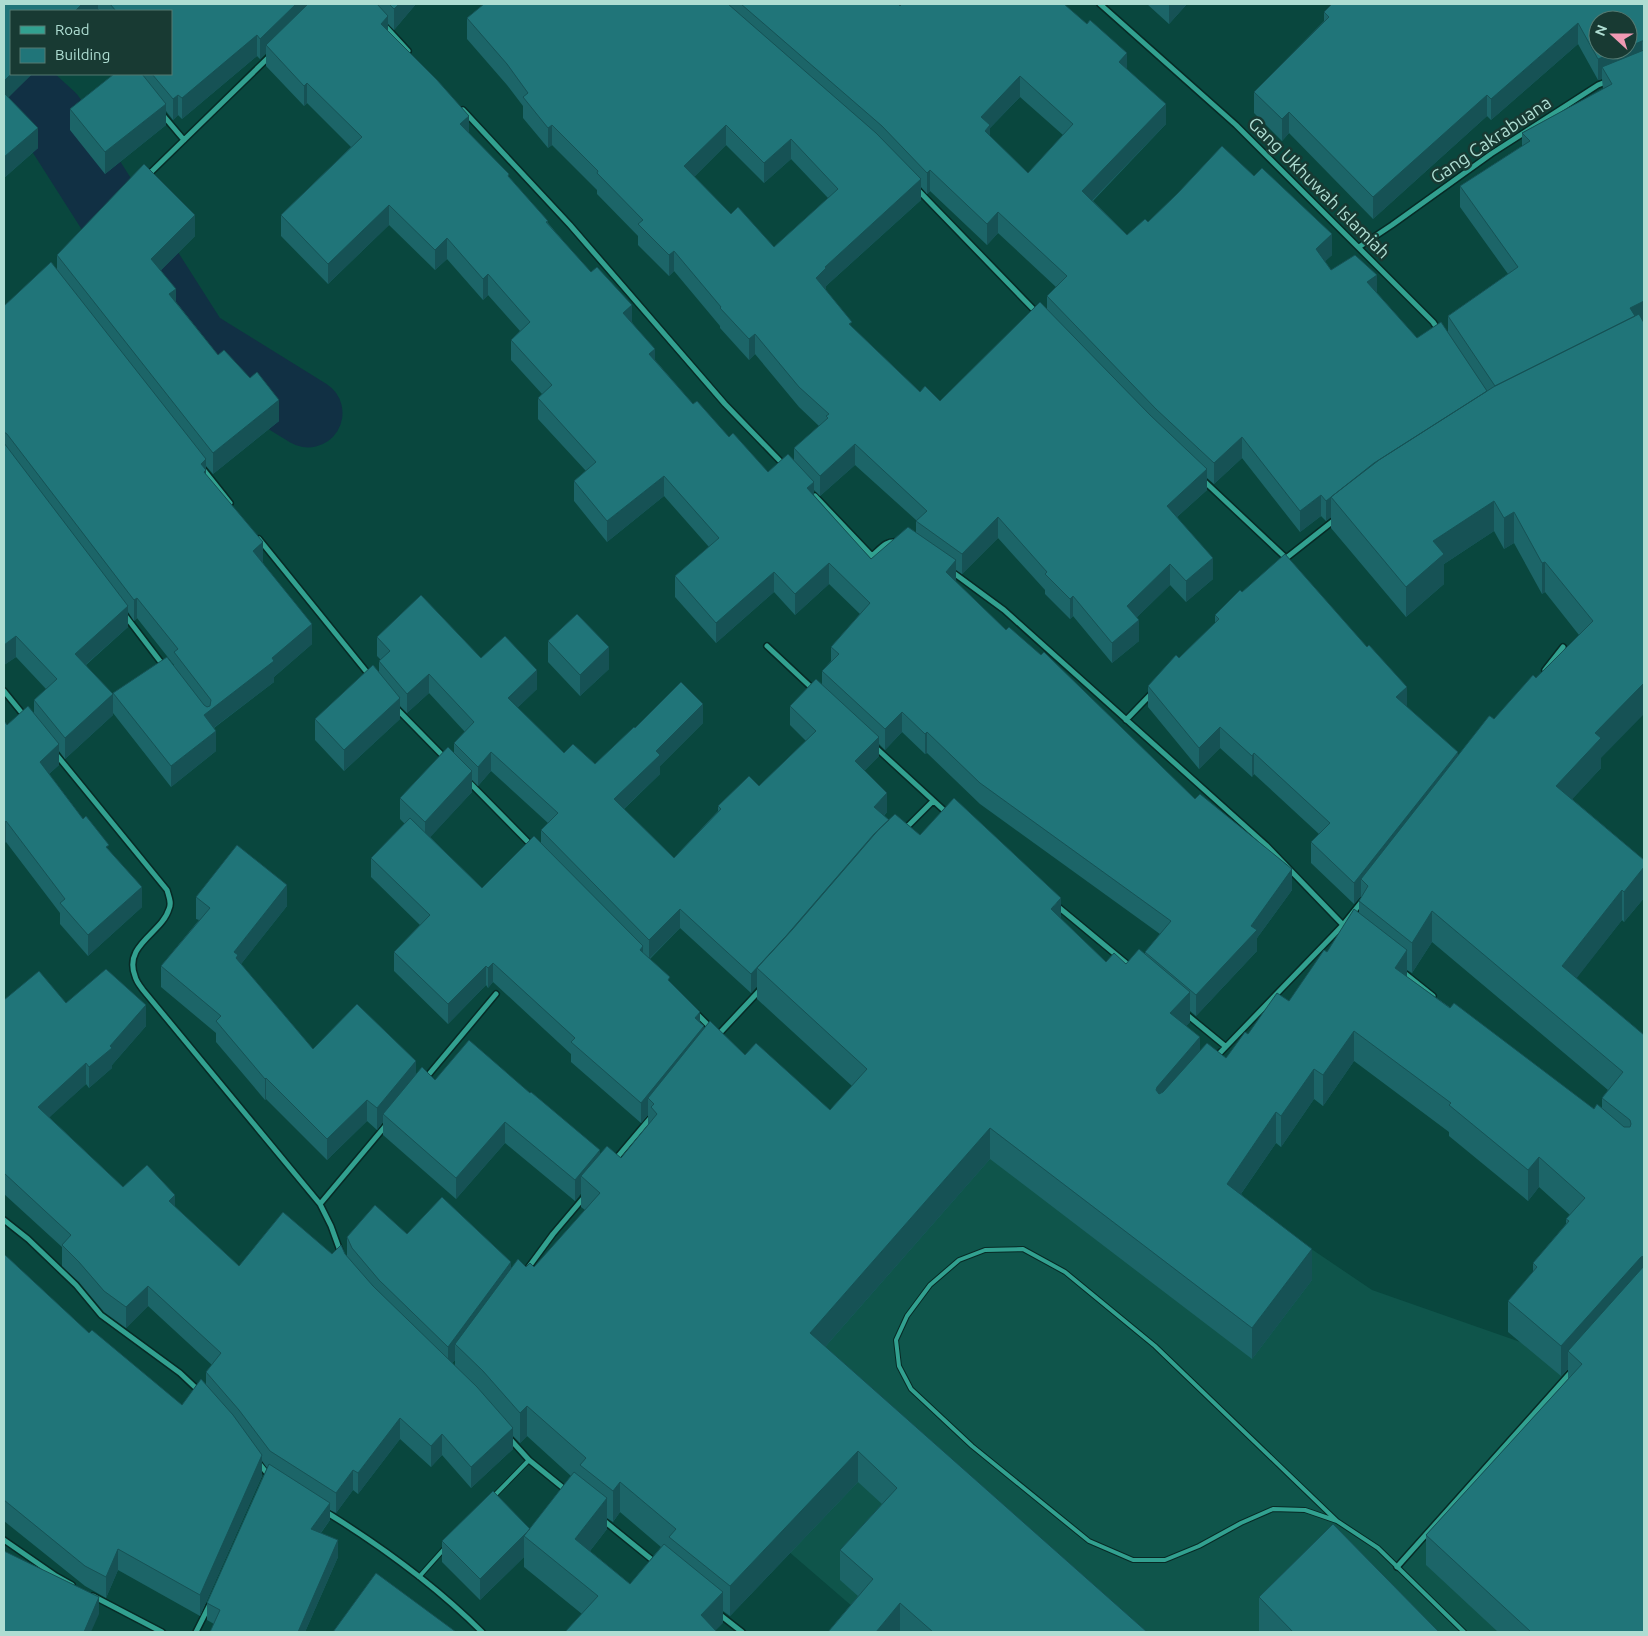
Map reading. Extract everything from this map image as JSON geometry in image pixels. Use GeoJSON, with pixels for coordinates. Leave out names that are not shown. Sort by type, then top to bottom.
{"type":"FeatureCollection","features":[{"type":"Feature","properties":{"kind":"street","name":"Gang Ukhuwah Islamiah"},"geometry":{"type":"LineString","coordinates":[[1100,4],[1236,125],[1433,322],[1444,338]]}},
{"type":"Feature","properties":{"kind":"street"},"geometry":{"type":"LineString","coordinates":[[383,24],[414,57]]}},
{"type":"Feature","properties":{"kind":"street"},"geometry":{"type":"LineString","coordinates":[[141,182],[274,52]]}},
{"type":"Feature","properties":{"kind":"street","name":"Gang Cakrabuana"},"geometry":{"type":"LineString","coordinates":[[1359,247],[1491,154],[1598,85],[1613,78]]}},
{"type":"Feature","properties":{"kind":"street"},"geometry":{"type":"LineString","coordinates":[[461,108],[570,225],[725,404],[785,466]]}},
{"type":"Feature","properties":{"kind":"street"},"geometry":{"type":"LineString","coordinates":[[160,111],[184,140]]}},
{"type":"Feature","properties":{"kind":"street"},"geometry":{"type":"LineString","coordinates":[[914,186],[1044,320]]}},
{"type":"Feature","properties":{"kind":"street"},"geometry":{"type":"LineString","coordinates":[[201,467],[236,512]]}},
{"type":"Feature","properties":{"kind":"street"},"geometry":{"type":"LineString","coordinates":[[1195,472],[1286,558]]}},
{"type":"Feature","properties":{"kind":"street"},"geometry":{"type":"LineString","coordinates":[[812,494],[872,556],[886,543],[892,541],[906,543]]}},
{"type":"Feature","properties":{"kind":"street"},"geometry":{"type":"LineString","coordinates":[[1280,564],[1338,516]]}},
{"type":"Feature","properties":{"kind":"street"},"geometry":{"type":"LineString","coordinates":[[254,534],[372,678]]}},
{"type":"Feature","properties":{"kind":"street"},"geometry":{"type":"LineString","coordinates":[[948,569],[1004,610],[1266,844],[1350,931]]}},
{"type":"Feature","properties":{"kind":"street"},"geometry":{"type":"LineString","coordinates":[[118,606],[166,668]]}},
{"type":"Feature","properties":{"kind":"street"},"geometry":{"type":"LineString","coordinates":[[767,646],[818,693]]}},
{"type":"Feature","properties":{"kind":"street"},"geometry":{"type":"LineString","coordinates":[[1538,678],[1563,647]]}},
{"type":"Feature","properties":{"kind":"street"},"geometry":{"type":"LineString","coordinates":[[4,691],[29,722]]}},
{"type":"Feature","properties":{"kind":"street"},"geometry":{"type":"LineString","coordinates":[[1126,720],[1154,692]]}},
{"type":"Feature","properties":{"kind":"street"},"geometry":{"type":"LineString","coordinates":[[390,701],[450,764]]}},
{"type":"Feature","properties":{"kind":"street"},"geometry":{"type":"LineString","coordinates":[[868,740],[955,820]]}},
{"type":"Feature","properties":{"kind":"street"},"geometry":{"type":"LineString","coordinates":[[48,745],[167,890],[170,909],[165,918],[142,942],[136,953],[132,964],[134,976],[143,990],[320,1204],[331,1226],[341,1254]]}},
{"type":"Feature","properties":{"kind":"street"},"geometry":{"type":"LineString","coordinates":[[464,778],[539,853]]}},
{"type":"Feature","properties":{"kind":"street"},"geometry":{"type":"LineString","coordinates":[[898,835],[933,801]]}},
{"type":"Feature","properties":{"kind":"street"},"geometry":{"type":"LineString","coordinates":[[1212,1061],[1343,925],[1367,894]]}},
{"type":"Feature","properties":{"kind":"street"},"geometry":{"type":"LineString","coordinates":[[1053,902],[1135,971]]}},
{"type":"Feature","properties":{"kind":"street"},"geometry":{"type":"LineString","coordinates":[[1396,967],[1442,1002]]}},
{"type":"Feature","properties":{"kind":"street"},"geometry":{"type":"LineString","coordinates":[[712,1042],[763,986]]}},
{"type":"Feature","properties":{"kind":"street"},"geometry":{"type":"LineString","coordinates":[[420,1084],[496,994]]}},
{"type":"Feature","properties":{"kind":"street"},"geometry":{"type":"LineString","coordinates":[[690,1007],[718,1035]]}},
{"type":"Feature","properties":{"kind":"street"},"geometry":{"type":"LineString","coordinates":[[1180,1009],[1225,1046]]}},
{"type":"Feature","properties":{"kind":"street"},"geometry":{"type":"LineString","coordinates":[[610,1166],[654,1113]]}},
{"type":"Feature","properties":{"kind":"street"},"geometry":{"type":"LineString","coordinates":[[320,1204],[389,1122]]}},
{"type":"Feature","properties":{"kind":"street"},"geometry":{"type":"LineString","coordinates":[[524,1273],[591,1188]]}},
{"type":"Feature","properties":{"kind":"street"},"geometry":{"type":"LineString","coordinates":[[4,1220],[28,1239],[76,1285],[101,1314],[180,1373],[204,1396]]}},
{"type":"Feature","properties":{"kind":"street"},"geometry":{"type":"LineString","coordinates":[[1397,1567],[1579,1363]]}},
{"type":"Feature","properties":{"kind":"street"},"geometry":{"type":"LineString","coordinates":[[504,1433],[529,1460],[574,1497]]}},
{"type":"Feature","properties":{"kind":"street"},"geometry":{"type":"LineString","coordinates":[[252,1454],[267,1475],[276,1480]]}},
{"type":"Feature","properties":{"kind":"street"},"geometry":{"type":"LineString","coordinates":[[263,1484],[267,1475]]}},
{"type":"Feature","properties":{"kind":"street"},"geometry":{"type":"LineString","coordinates":[[318,1507],[359,1533],[419,1577],[482,1632]]}},
{"type":"Feature","properties":{"kind":"street"},"geometry":{"type":"LineString","coordinates":[[597,1516],[658,1565]]}},
{"type":"Feature","properties":{"kind":"street"},"geometry":{"type":"LineString","coordinates":[[4,1540],[56,1576],[81,1589]]}},
{"type":"Feature","properties":{"kind":"street"},"geometry":{"type":"LineString","coordinates":[[89,1594],[162,1632]]}},
{"type":"Feature","properties":{"kind":"street"},"geometry":{"type":"LineString","coordinates":[[196,1632],[210,1604]]}},
{"type":"Feature","properties":{"kind":"street"},"geometry":{"type":"LineString","coordinates":[[712,1608],[742,1632]]}},
{"type":"Feature","properties":{"kind":"lane"},"geometry":{"type":"LineString","coordinates":[[1337,1521],[1305,1510],[1273,1509],[1241,1523],[1199,1546],[1165,1560],[1133,1560],[1089,1541],[972,1446],[911,1389],[899,1366],[896,1340],[907,1316],[930,1285],[959,1260],[985,1250],[1023,1250],[1065,1272],[1155,1346],[1337,1521],[1378,1548],[1464,1632]]}},
{"type":"Feature","properties":{"kind":"lane"},"geometry":{"type":"LineString","coordinates":[[489,1501],[529,1460]]}},
{"type":"Feature","properties":{"kind":"lane"},"geometry":{"type":"LineString","coordinates":[[419,1577],[450,1542]]}},
{"type":"Feature","properties":{"kind":"shaded area"},"geometry":{"type":"Polygon","coordinates":[[[1036,1063],[1372,1290],[1603,1371],[1644,1632],[882,1632],[599,1388],[1036,1063]]]}},
{"type":"Feature","properties":{"kind":"building"},"geometry":{"type":"Polygon","coordinates":[[[4,4],[82,4],[76,10],[10,10],[10,75],[4,81],[4,4]]]}},
{"type":"Feature","properties":{"kind":"building"},"geometry":{"type":"Polygon","coordinates":[[[110,4],[296,4],[260,39],[257,35],[182,98],[178,95],[173,99],[153,75],[172,75],[172,10],[115,10],[110,4]]]}},
{"type":"Feature","properties":{"kind":"building"},"geometry":{"type":"Polygon","coordinates":[[[308,4],[377,4],[388,16],[381,24],[437,80],[469,116],[460,124],[509,174],[508,176],[548,221],[546,222],[591,272],[597,267],[632,305],[623,313],[655,349],[649,354],[693,404],[697,401],[729,437],[733,433],[768,472],[788,454],[814,482],[807,488],[871,559],[908,527],[956,560],[946,572],[1006,630],[1009,627],[1041,655],[1044,652],[1195,799],[1200,794],[1292,869],[1251,926],[1257,930],[1196,995],[1145,952],[1171,921],[980,783],[927,732],[925,734],[902,712],[885,729],[822,671],[839,654],[831,647],[870,603],[829,563],[795,594],[774,572],[716,623],[675,576],[719,538],[664,476],[607,521],[574,481],[596,462],[538,398],[552,385],[511,340],[530,322],[488,274],[483,279],[447,238],[435,250],[389,205],[328,264],[281,215],[362,137],[307,83],[304,86],[266,45],[308,4]]]}},
{"type":"Feature","properties":{"kind":"building"},"geometry":{"type":"Polygon","coordinates":[[[389,4],[399,4],[394,9],[389,4]]]}},
{"type":"Feature","properties":{"kind":"building"},"geometry":{"type":"Polygon","coordinates":[[[484,4],[728,4],[876,133],[921,179],[825,267],[816,278],[852,322],[849,324],[920,392],[925,386],[940,401],[1040,302],[1150,415],[1207,469],[1167,506],[1213,558],[1186,581],[1170,564],[1127,606],[1139,620],[1112,643],[1073,596],[1070,599],[1045,574],[1047,572],[998,517],[962,554],[916,521],[927,511],[855,444],[820,476],[794,448],[828,418],[826,416],[829,414],[799,387],[755,334],[749,339],[720,308],[674,251],[669,255],[638,224],[643,220],[597,173],[598,171],[552,125],[548,128],[523,97],[528,93],[507,64],[467,18],[484,4]],[[726,125],[684,166],[731,214],[738,207],[774,247],[838,189],[791,139],[764,163],[726,125]]]}},
{"type":"Feature","properties":{"kind":"building"},"geometry":{"type":"Polygon","coordinates":[[[741,4],[898,4],[900,6],[902,4],[1064,4],[1087,24],[1090,20],[1127,53],[1119,62],[1166,104],[1082,191],[1127,235],[1145,219],[1148,222],[1222,146],[1254,176],[1262,168],[1332,234],[1316,249],[1331,270],[1355,255],[1377,275],[1367,282],[1417,338],[1441,322],[1487,391],[1374,463],[1326,501],[1321,495],[1300,511],[1242,437],[1214,463],[1156,409],[1047,296],[1067,276],[998,212],[987,224],[930,170],[927,173],[882,126],[741,4]],[[1020,76],[981,117],[990,125],[985,131],[1028,173],[1073,124],[1020,76]]]}},
{"type":"Feature","properties":{"kind":"building"},"geometry":{"type":"Polygon","coordinates":[[[1332,4],[1644,4],[1644,41],[1638,43],[1638,10],[1588,10],[1588,41],[1578,23],[1491,99],[1487,95],[1373,197],[1289,112],[1282,119],[1254,92],[1329,17],[1324,12],[1332,4]]]}},
{"type":"Feature","properties":{"kind":"building"},"geometry":{"type":"Polygon","coordinates":[[[1644,50],[1644,301],[1630,308],[1635,316],[1495,386],[1448,316],[1518,267],[1460,186],[1530,141],[1522,133],[1612,84],[1602,67],[1619,60],[1638,60],[1638,52],[1644,50]]]}},
{"type":"Feature","properties":{"kind":"building"},"geometry":{"type":"Polygon","coordinates":[[[113,75],[143,75],[166,104],[105,152],[70,109],[113,75]]]}},
{"type":"Feature","properties":{"kind":"building"},"geometry":{"type":"Polygon","coordinates":[[[4,93],[38,128],[4,157],[4,93]]]}},
{"type":"Feature","properties":{"kind":"building"},"geometry":{"type":"Polygon","coordinates":[[[144,164],[195,215],[151,259],[176,289],[169,294],[218,355],[224,350],[250,378],[257,372],[279,400],[213,453],[57,255],[144,164]]]}},
{"type":"Feature","properties":{"kind":"building"},"geometry":{"type":"Polygon","coordinates":[[[51,262],[206,459],[201,464],[206,470],[204,472],[263,542],[253,551],[312,624],[272,658],[274,661],[204,715],[216,731],[171,766],[113,693],[167,657],[204,705],[210,706],[211,700],[174,652],[178,649],[137,598],[134,600],[4,432],[4,306],[51,262]]]}},
{"type":"Feature","properties":{"kind":"building"},"geometry":{"type":"Polygon","coordinates":[[[1639,314],[1644,323],[1644,683],[1595,733],[1601,738],[1556,786],[1644,860],[1644,867],[1624,892],[1622,890],[1562,966],[1644,1035],[1644,1256],[1641,1257],[1561,1346],[1508,1301],[1537,1267],[1533,1263],[1569,1221],[1566,1219],[1585,1198],[1539,1157],[1528,1170],[1449,1105],[1451,1103],[1354,1031],[1323,1075],[1314,1069],[1281,1116],[1276,1112],[1227,1184],[1312,1249],[1252,1328],[990,1128],[810,1333],[1147,1632],[933,1632],[900,1603],[876,1632],[828,1632],[873,1579],[840,1550],[897,1488],[858,1451],[730,1586],[669,1537],[676,1529],[620,1482],[613,1491],[580,1465],[586,1458],[527,1406],[520,1413],[483,1371],[455,1344],[518,1259],[526,1267],[530,1263],[534,1267],[600,1193],[581,1176],[607,1146],[621,1158],[657,1114],[651,1107],[654,1104],[648,1098],[710,1021],[745,1055],[756,1043],[830,1110],[867,1069],[757,968],[880,828],[895,814],[920,835],[954,798],[1061,898],[1051,909],[1106,962],[1114,953],[1126,964],[1139,949],[1190,992],[1170,1013],[1200,1037],[1157,1087],[1156,1090],[1159,1094],[1163,1092],[1207,1043],[1226,1058],[1245,1032],[1248,1034],[1277,993],[1289,1001],[1324,950],[1327,952],[1354,909],[1407,950],[1395,968],[1450,1008],[1454,1003],[1594,1109],[1597,1104],[1624,1127],[1630,1127],[1630,1120],[1602,1098],[1623,1072],[1432,911],[1412,943],[1359,901],[1368,886],[1361,879],[1489,716],[1494,719],[1533,675],[1536,678],[1593,621],[1545,562],[1542,563],[1514,512],[1504,518],[1494,501],[1433,541],[1444,554],[1406,587],[1331,497],[1379,460],[1495,386],[1639,314]]]}},
{"type":"Feature","properties":{"kind":"building"},"geometry":{"type":"Polygon","coordinates":[[[4,443],[128,606],[75,654],[113,694],[65,738],[34,700],[57,679],[16,636],[4,645],[4,443]]]}},
{"type":"Feature","properties":{"kind":"building"},"geometry":{"type":"Polygon","coordinates":[[[1285,554],[1367,647],[1369,645],[1407,687],[1396,697],[1458,752],[1354,883],[1311,842],[1330,823],[1254,753],[1252,756],[1220,727],[1199,748],[1148,686],[1176,655],[1179,658],[1219,619],[1215,615],[1240,590],[1242,592],[1285,554]]]}},
{"type":"Feature","properties":{"kind":"building"},"geometry":{"type":"Polygon","coordinates":[[[421,595],[481,658],[505,636],[537,670],[508,698],[564,753],[573,744],[595,764],[635,728],[681,682],[703,704],[656,751],[660,755],[614,799],[674,858],[721,809],[718,806],[749,776],[759,786],[816,731],[790,706],[816,679],[879,737],[855,761],[887,793],[874,807],[889,820],[874,834],[751,974],[680,909],[649,940],[541,830],[558,813],[491,752],[478,767],[454,743],[474,722],[429,674],[407,694],[379,661],[390,651],[377,637],[421,595]]]}},
{"type":"Feature","properties":{"kind":"building"},"geometry":{"type":"Polygon","coordinates":[[[577,614],[609,647],[580,675],[548,641],[577,614]]]}},
{"type":"Feature","properties":{"kind":"building"},"geometry":{"type":"Polygon","coordinates":[[[373,665],[400,698],[344,750],[315,719],[373,665]]]}},
{"type":"Feature","properties":{"kind":"building"},"geometry":{"type":"Polygon","coordinates":[[[28,706],[59,744],[40,762],[83,819],[86,816],[109,845],[106,847],[142,887],[88,935],[60,903],[65,899],[6,821],[4,823],[4,721],[7,725],[28,706]]]}},
{"type":"Feature","properties":{"kind":"building"},"geometry":{"type":"Polygon","coordinates":[[[448,747],[472,771],[425,822],[400,798],[448,747]]]}},
{"type":"Feature","properties":{"kind":"building"},"geometry":{"type":"Polygon","coordinates":[[[410,818],[482,888],[534,836],[643,946],[640,950],[670,977],[668,980],[700,1012],[695,1018],[704,1026],[641,1103],[571,1042],[575,1038],[493,963],[488,968],[486,966],[448,1004],[394,952],[430,915],[371,858],[410,818]]]}},
{"type":"Feature","properties":{"kind":"building"},"geometry":{"type":"Polygon","coordinates":[[[237,845],[287,885],[234,952],[238,955],[236,958],[313,1049],[357,1004],[416,1061],[377,1108],[367,1100],[327,1139],[265,1079],[216,1021],[221,1016],[161,966],[210,908],[196,897],[237,845]]]}},
{"type":"Feature","properties":{"kind":"building"},"geometry":{"type":"Polygon","coordinates":[[[106,969],[146,1005],[110,1046],[112,1048],[89,1067],[86,1063],[38,1107],[123,1187],[147,1165],[175,1195],[169,1201],[239,1266],[283,1212],[332,1254],[341,1245],[345,1254],[373,1286],[477,1387],[513,1428],[471,1467],[442,1434],[431,1446],[400,1418],[358,1473],[353,1470],[336,1493],[270,1451],[239,1410],[206,1372],[221,1353],[148,1286],[126,1307],[104,1291],[62,1245],[71,1235],[4,1173],[4,1000],[39,971],[66,1003],[106,969]]]}},
{"type":"Feature","properties":{"kind":"building"},"geometry":{"type":"Polygon","coordinates":[[[469,1040],[600,1150],[575,1180],[505,1122],[456,1178],[383,1114],[422,1067],[435,1080],[469,1040]]]}},
{"type":"Feature","properties":{"kind":"building"},"geometry":{"type":"Polygon","coordinates":[[[442,1197],[511,1262],[448,1347],[379,1280],[352,1248],[347,1237],[375,1205],[407,1234],[442,1197]]]}},
{"type":"Feature","properties":{"kind":"building"},"geometry":{"type":"Polygon","coordinates":[[[4,1254],[89,1333],[92,1330],[182,1405],[201,1379],[233,1415],[262,1455],[200,1595],[118,1549],[106,1577],[85,1566],[4,1500],[4,1254]]]}},
{"type":"Feature","properties":{"kind":"building"},"geometry":{"type":"Polygon","coordinates":[[[1644,1266],[1644,1632],[1531,1632],[1426,1535],[1582,1364],[1568,1351],[1644,1266]]]}},
{"type":"Feature","properties":{"kind":"building"},"geometry":{"type":"Polygon","coordinates":[[[269,1464],[330,1503],[311,1529],[338,1540],[298,1632],[210,1632],[220,1610],[207,1603],[269,1464]]]}},
{"type":"Feature","properties":{"kind":"building"},"geometry":{"type":"Polygon","coordinates":[[[574,1472],[607,1498],[575,1539],[630,1584],[664,1544],[723,1592],[701,1615],[717,1632],[565,1632],[598,1596],[524,1536],[574,1472]]]}},
{"type":"Feature","properties":{"kind":"building"},"geometry":{"type":"Polygon","coordinates":[[[493,1491],[530,1529],[480,1579],[442,1541],[493,1491]]]}},
{"type":"Feature","properties":{"kind":"building"},"geometry":{"type":"Polygon","coordinates":[[[1333,1524],[1439,1632],[1293,1632],[1259,1597],[1333,1524]]]}},
{"type":"Feature","properties":{"kind":"building"},"geometry":{"type":"Polygon","coordinates":[[[4,1551],[99,1597],[84,1632],[4,1632],[4,1551]]]}},
{"type":"Feature","properties":{"kind":"building"},"geometry":{"type":"Polygon","coordinates":[[[376,1573],[456,1632],[333,1632],[376,1573]]]}},
{"type":"Feature","properties":{"kind":"waterway"},"geometry":{"type":"LineString","coordinates":[[4,74],[51,117],[195,343],[308,413]]}}]}
